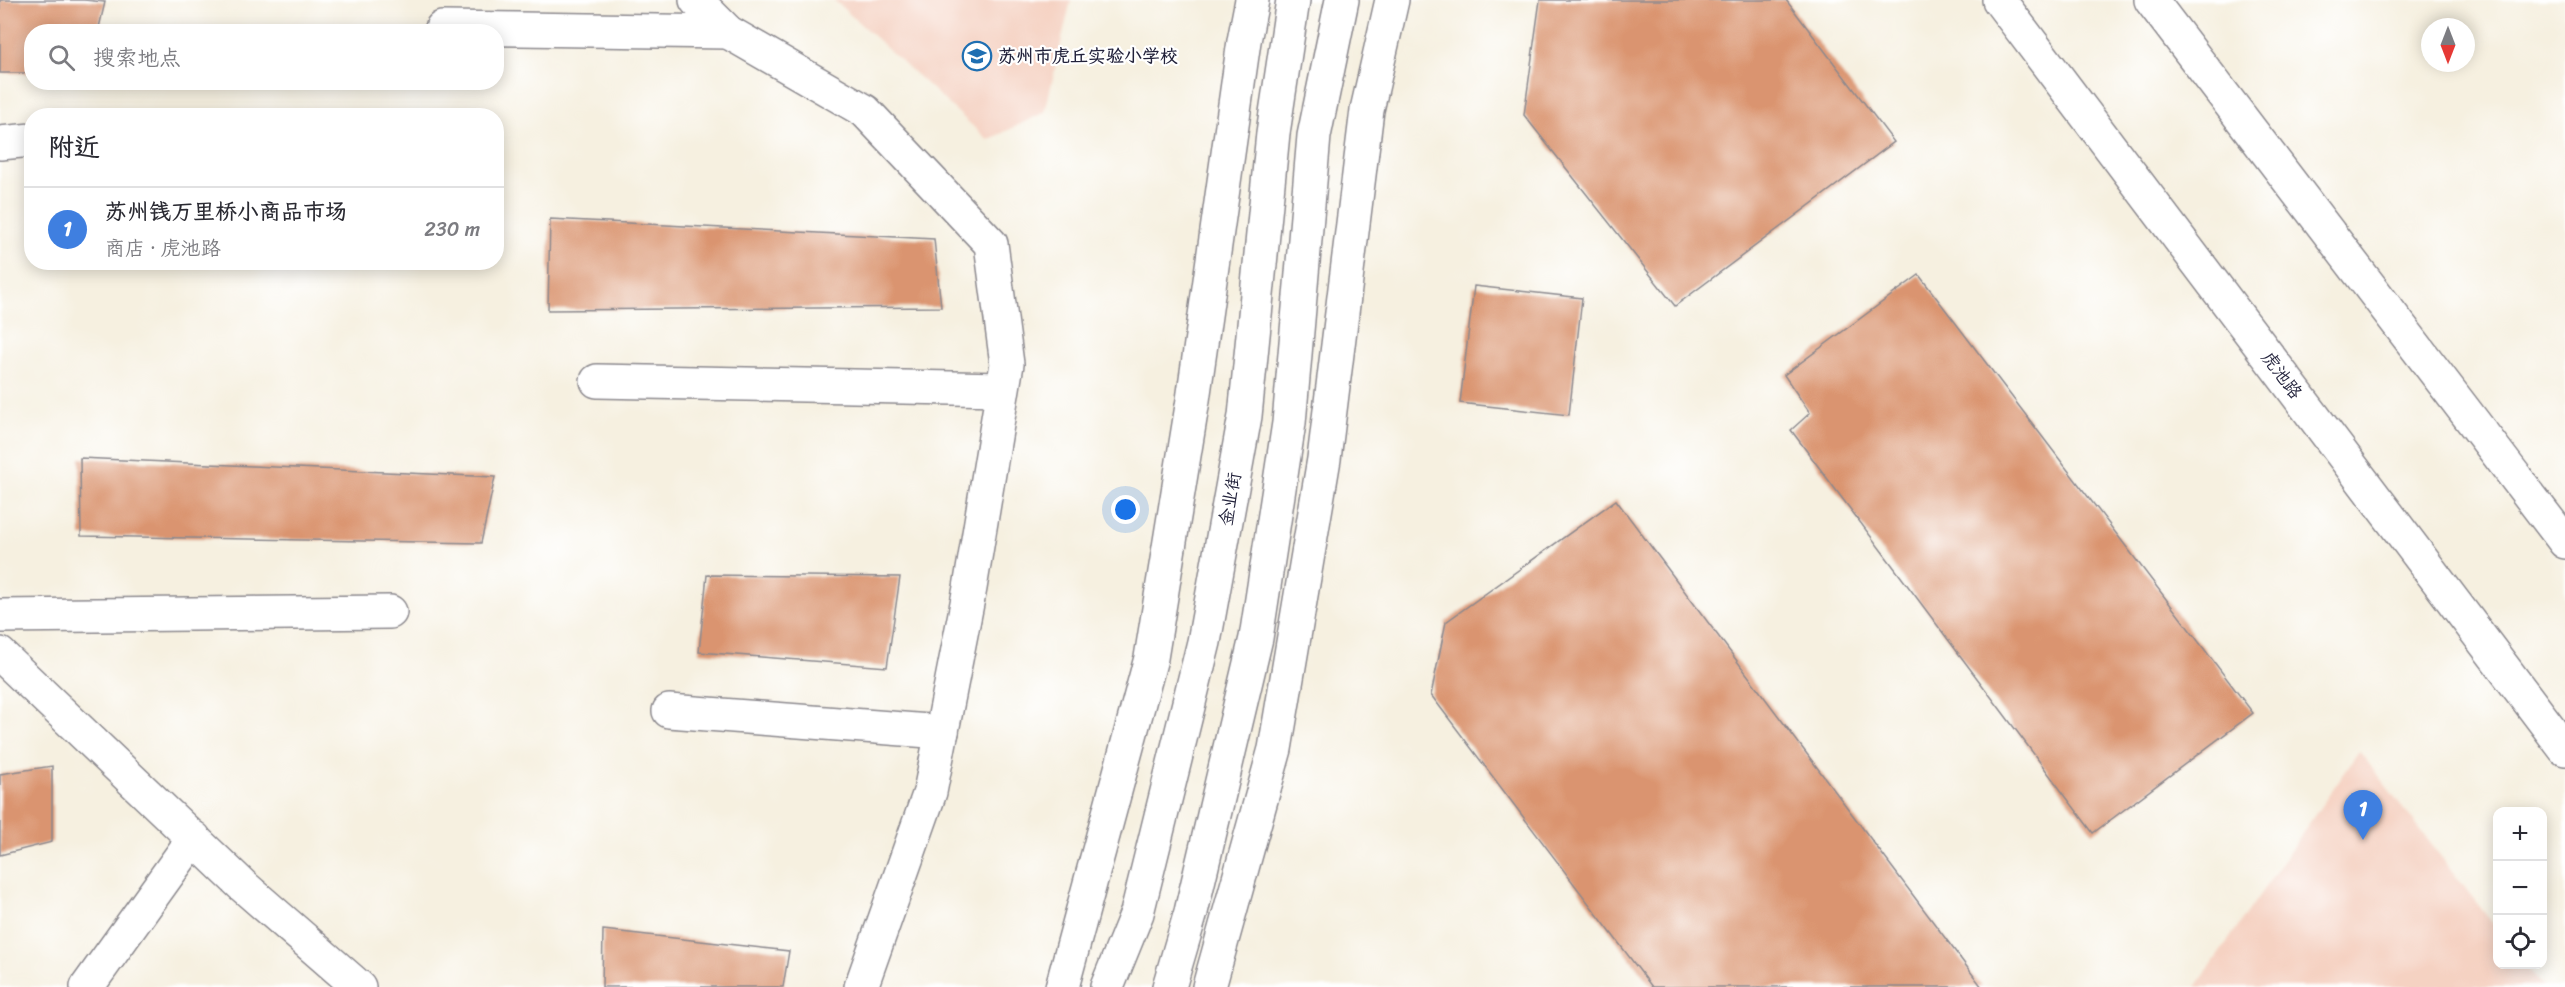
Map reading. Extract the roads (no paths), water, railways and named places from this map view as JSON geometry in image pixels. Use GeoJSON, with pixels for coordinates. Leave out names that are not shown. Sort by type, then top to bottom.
{"type":"FeatureCollection","features":[{"type":"Feature","properties":{"kind":"main road"},"geometry":{"type":"LineString","coordinates":[[696,0],[728,32],[865,111],[991,244],[1007,364],[970,588],[930,792],[861,987]]}},
{"type":"Feature","properties":{"kind":"main road"},"geometry":{"type":"LineString","coordinates":[[1062,987],[1151,658],[1193,400],[1244,41],[1252,0]]}},
{"type":"Feature","properties":{"kind":"main road","name":"金业街"},"geometry":{"type":"LineString","coordinates":[[1107,987],[1137,914],[1204,642],[1245,416],[1273,133],[1293,0]]}},
{"type":"Feature","properties":{"kind":"main road"},"geometry":{"type":"LineString","coordinates":[[1169,987],[1191,912],[1256,638],[1289,423],[1314,136],[1342,0]]}},
{"type":"Feature","properties":{"kind":"main road"},"geometry":{"type":"LineString","coordinates":[[1209,987],[1275,749],[1324,459],[1367,110],[1392,0]]}},
{"type":"Feature","properties":{"kind":"main road","name":"虎池路"},"geometry":{"type":"LineString","coordinates":[[1999,0],[2565,749]]}},
{"type":"Feature","properties":{"kind":"main road"},"geometry":{"type":"LineString","coordinates":[[2151,0],[2565,542]]}},
{"type":"Feature","properties":{"kind":"main road"},"geometry":{"type":"LineString","coordinates":[[504,29],[728,32]]}},
{"type":"Feature","properties":{"kind":"main road"},"geometry":{"type":"LineString","coordinates":[[0,143],[24,141]]}},
{"type":"Feature","properties":{"kind":"main road"},"geometry":{"type":"LineString","coordinates":[[597,381],[1002,389]]}},
{"type":"Feature","properties":{"kind":"main road"},"geometry":{"type":"LineString","coordinates":[[0,616],[390,612]]}},
{"type":"Feature","properties":{"kind":"main road"},"geometry":{"type":"LineString","coordinates":[[0,654],[242,885],[359,987]]}},
{"type":"Feature","properties":{"kind":"main road"},"geometry":{"type":"LineString","coordinates":[[669,711],[942,732]]}},
{"type":"Feature","properties":{"kind":"main road"},"geometry":{"type":"LineString","coordinates":[[87,987],[194,838]]}},
{"type":"Feature","properties":{"kind":"place","name":"苏州市虎丘实验小学校"},"geometry":{"type":"Point","coordinates":[977,56]}},
{"type":"Feature","properties":{"kind":"place","name":"苏州钱万里桥小商品市场"},"geometry":{"type":"Point","coordinates":[2363,840]}}]}
